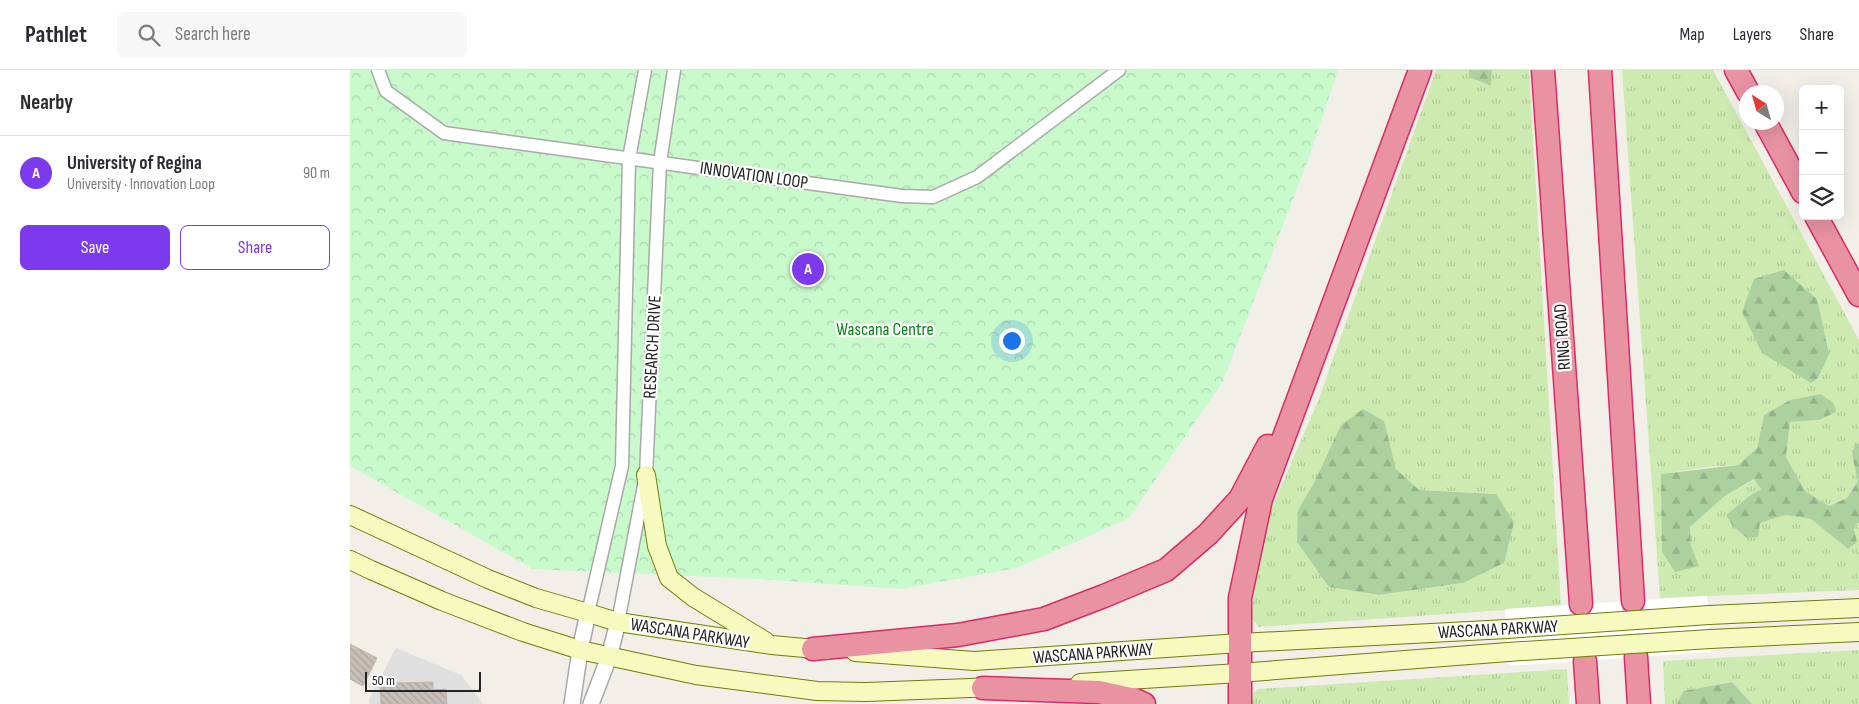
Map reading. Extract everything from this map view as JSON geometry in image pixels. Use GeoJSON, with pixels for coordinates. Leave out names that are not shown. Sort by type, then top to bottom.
{"type":"FeatureCollection","features":[{"type":"Feature","properties":{"kind":"highway"},"geometry":{"type":"LineString","coordinates":[[1240,704],[1240,598],[1261,499],[1420,70]]}},
{"type":"Feature","properties":{"kind":"highway","name":"RING ROAD"},"geometry":{"type":"LineString","coordinates":[[1543,70],[1581,604]]}},
{"type":"Feature","properties":{"kind":"highway"},"geometry":{"type":"LineString","coordinates":[[1600,70],[1633,601]]}},
{"type":"Feature","properties":{"kind":"highway"},"geometry":{"type":"LineString","coordinates":[[1736,70],[1744,85]]}},
{"type":"Feature","properties":{"kind":"highway"},"geometry":{"type":"LineString","coordinates":[[1769,130],[1799,185]]}},
{"type":"Feature","properties":{"kind":"highway"},"geometry":{"type":"LineString","coordinates":[[1818,220],[1859,295]]}},
{"type":"Feature","properties":{"kind":"highway"},"geometry":{"type":"LineString","coordinates":[[813,649],[958,635],[1044,619],[1166,570],[1208,534],[1240,499],[1309,370]]}},
{"type":"Feature","properties":{"kind":"highway"},"geometry":{"type":"LineString","coordinates":[[1636,657],[1639,704]]}},
{"type":"Feature","properties":{"kind":"highway"},"geometry":{"type":"LineString","coordinates":[[1585,661],[1588,704]]}},
{"type":"Feature","properties":{"kind":"highway"},"geometry":{"type":"LineString","coordinates":[[983,688],[1099,692],[1135,700],[1144,704]]}},
{"type":"Feature","properties":{"kind":"main road"},"geometry":{"type":"LineString","coordinates":[[646,475],[657,546],[669,578],[693,597],[772,645]]}},
{"type":"Feature","properties":{"kind":"main road","name":"WASCANA PARKWAY"},"geometry":{"type":"LineString","coordinates":[[350,515],[488,579],[536,598],[618,622],[772,645],[974,661],[1240,643],[1859,608]]}},
{"type":"Feature","properties":{"kind":"main road","name":"WASCANA PARKWAY"},"geometry":{"type":"LineString","coordinates":[[350,560],[442,601],[523,632],[580,650],[696,675],[817,691],[866,692],[983,688],[1239,673],[1710,638],[1859,632]]}},
{"type":"Feature","properties":{"kind":"street","name":"INNOVATION LOOP"},"geometry":{"type":"LineString","coordinates":[[378,70],[386,92],[444,133],[902,196],[933,197],[976,177],[1119,70]]}},
{"type":"Feature","properties":{"kind":"street","name":"RESEARCH DRIVE"},"geometry":{"type":"LineString","coordinates":[[588,613],[622,466],[630,159],[645,70]]}},
{"type":"Feature","properties":{"kind":"street","name":"RESEARCH DRIVE"},"geometry":{"type":"LineString","coordinates":[[618,622],[646,475],[660,162],[674,70]]}},
{"type":"Feature","properties":{"kind":"street"},"geometry":{"type":"LineString","coordinates":[[572,704],[588,613]]}},
{"type":"Feature","properties":{"kind":"street"},"geometry":{"type":"LineString","coordinates":[[591,704],[609,657],[618,622]]}},
{"type":"Feature","properties":{"kind":"shaded area"},"geometry":{"type":"Polygon","coordinates":[[[396,648],[461,675],[483,704],[369,704],[369,699],[396,648]]]}},
{"type":"Feature","properties":{"kind":"green space","name":"Wascana Centre"},"geometry":{"type":"Polygon","coordinates":[[[350,70],[1338,70],[1310,155],[1222,383],[1129,518],[1017,568],[901,589],[759,579],[533,569],[350,466],[350,70]]]}},
{"type":"Feature","properties":{"kind":"green space"},"geometry":{"type":"Polygon","coordinates":[[[1436,70],[1469,70],[1470,77],[1491,86],[1492,70],[1529,70],[1561,606],[1259,627],[1251,618],[1262,531],[1318,401],[1436,70]],[[1383,421],[1315,481],[1298,510],[1329,587],[1379,595],[1463,583],[1496,494],[1419,490],[1396,469],[1383,421]]]}},
{"type":"Feature","properties":{"kind":"green space"},"geometry":{"type":"Polygon","coordinates":[[[1469,70],[1492,70],[1491,86],[1469,77],[1469,70]]]}},
{"type":"Feature","properties":{"kind":"green space"},"geometry":{"type":"Polygon","coordinates":[[[1622,70],[1713,70],[1739,118],[1739,130],[1745,130],[1859,340],[1859,444],[1855,443],[1852,455],[1858,481],[1847,498],[1829,506],[1805,491],[1786,457],[1790,422],[1820,420],[1764,415],[1757,448],[1738,465],[1661,474],[1699,566],[1691,546],[1690,527],[1725,496],[1755,479],[1761,489],[1749,496],[1726,515],[1757,537],[1760,523],[1785,515],[1811,519],[1848,549],[1856,524],[1859,523],[1859,590],[1660,598],[1622,70]]]}},
{"type":"Feature","properties":{"kind":"green space"},"geometry":{"type":"Polygon","coordinates":[[[1784,270],[1817,299],[1829,354],[1818,378],[1811,383],[1762,353],[1742,312],[1754,279],[1784,270]]]}},
{"type":"Feature","properties":{"kind":"green space"},"geometry":{"type":"Polygon","coordinates":[[[1821,394],[1834,404],[1836,412],[1819,420],[1790,422],[1786,457],[1805,491],[1829,506],[1847,498],[1858,481],[1852,455],[1855,442],[1859,444],[1859,523],[1856,524],[1854,530],[1857,542],[1848,549],[1811,519],[1785,515],[1760,523],[1758,537],[1747,538],[1732,525],[1726,515],[1749,496],[1761,489],[1754,479],[1725,496],[1690,527],[1691,546],[1699,566],[1675,572],[1662,552],[1661,474],[1738,465],[1757,448],[1764,415],[1790,400],[1821,394]]]}},
{"type":"Feature","properties":{"kind":"green space"},"geometry":{"type":"Polygon","coordinates":[[[1363,409],[1384,421],[1396,469],[1419,490],[1496,494],[1514,522],[1504,563],[1463,583],[1379,595],[1329,587],[1297,542],[1298,510],[1315,481],[1341,425],[1363,409]]]}},
{"type":"Feature","properties":{"kind":"green space"},"geometry":{"type":"Polygon","coordinates":[[[1859,650],[1859,704],[1752,704],[1732,682],[1683,691],[1677,704],[1665,704],[1663,661],[1859,650]]]}},
{"type":"Feature","properties":{"kind":"green space"},"geometry":{"type":"Polygon","coordinates":[[[1567,669],[1569,704],[1249,704],[1249,697],[1258,689],[1567,669]]]}},
{"type":"Feature","properties":{"kind":"green space"},"geometry":{"type":"Polygon","coordinates":[[[1732,682],[1752,704],[1677,704],[1683,691],[1732,682]]]}},
{"type":"Feature","properties":{"kind":"pier"},"geometry":{"type":"Polygon","coordinates":[[[1707,596],[1711,652],[1509,666],[1505,609],[1707,596]]]}},
{"type":"Feature","properties":{"kind":"building"},"geometry":{"type":"Polygon","coordinates":[[[350,644],[377,658],[363,686],[350,679],[350,644]]]}},
{"type":"Feature","properties":{"kind":"building"},"geometry":{"type":"Polygon","coordinates":[[[433,682],[433,690],[446,689],[447,704],[381,704],[380,687],[393,687],[393,683],[433,682]]]}},
{"type":"Feature","properties":{"kind":"tunnel"},"geometry":{"type":"LineString","coordinates":[[1633,601],[1636,657]]}},
{"type":"Feature","properties":{"kind":"place","name":"University of Regina"},"geometry":{"type":"Point","coordinates":[808,269]}}]}
